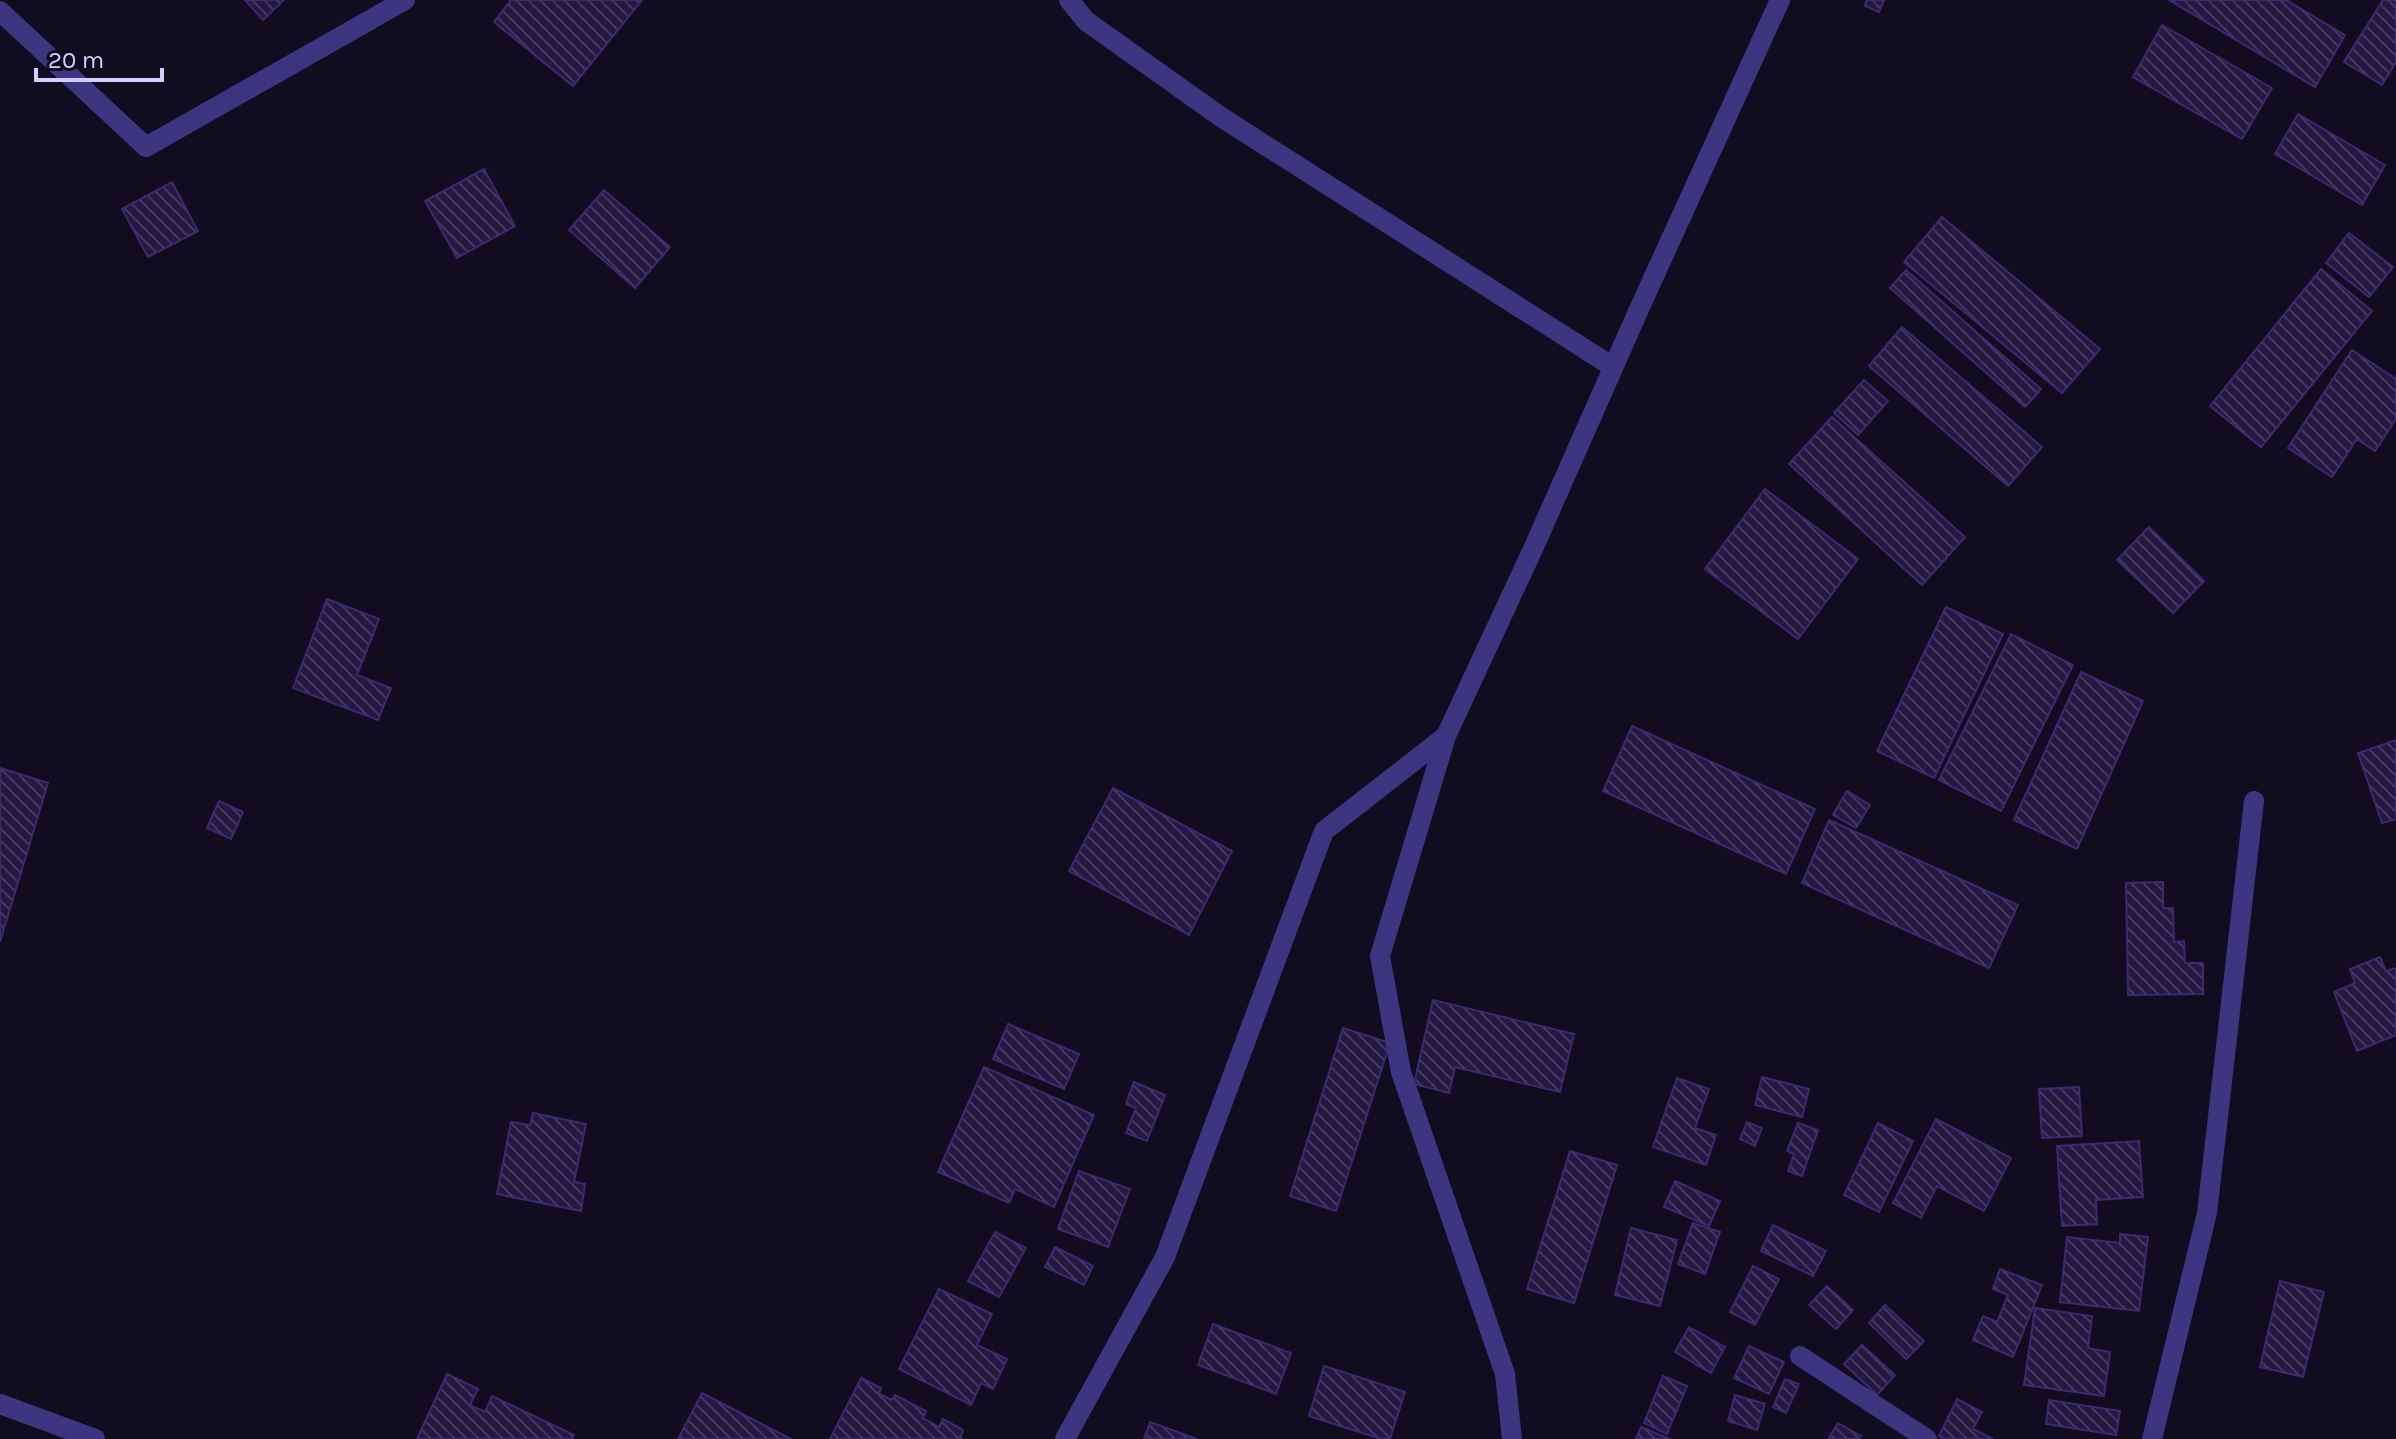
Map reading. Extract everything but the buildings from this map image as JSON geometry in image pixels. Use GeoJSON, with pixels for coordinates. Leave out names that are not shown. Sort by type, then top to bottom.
{"type":"FeatureCollection","features":[{"type":"Feature","properties":{"kind":"street"},"geometry":{"type":"LineString","coordinates":[[0,11],[146,147],[405,0]]}},
{"type":"Feature","properties":{"kind":"street"},"geometry":{"type":"LineString","coordinates":[[1069,0],[1086,21],[1221,117],[1613,367]]}},
{"type":"Feature","properties":{"kind":"street"},"geometry":{"type":"LineString","coordinates":[[1512,1439],[1505,1374],[1401,1072],[1380,956],[1446,736],[1780,0]]}},
{"type":"Feature","properties":{"kind":"street"},"geometry":{"type":"LineString","coordinates":[[1065,1439],[1165,1257],[1324,831],[1446,736]]}},
{"type":"Feature","properties":{"kind":"street"},"geometry":{"type":"LineString","coordinates":[[2152,1439],[2207,1213],[2254,801]]}},
{"type":"Feature","properties":{"kind":"street"},"geometry":{"type":"LineString","coordinates":[[1800,1356],[1927,1439]]}},
{"type":"Feature","properties":{"kind":"street"},"geometry":{"type":"LineString","coordinates":[[0,1404],[95,1439]]}}]}
